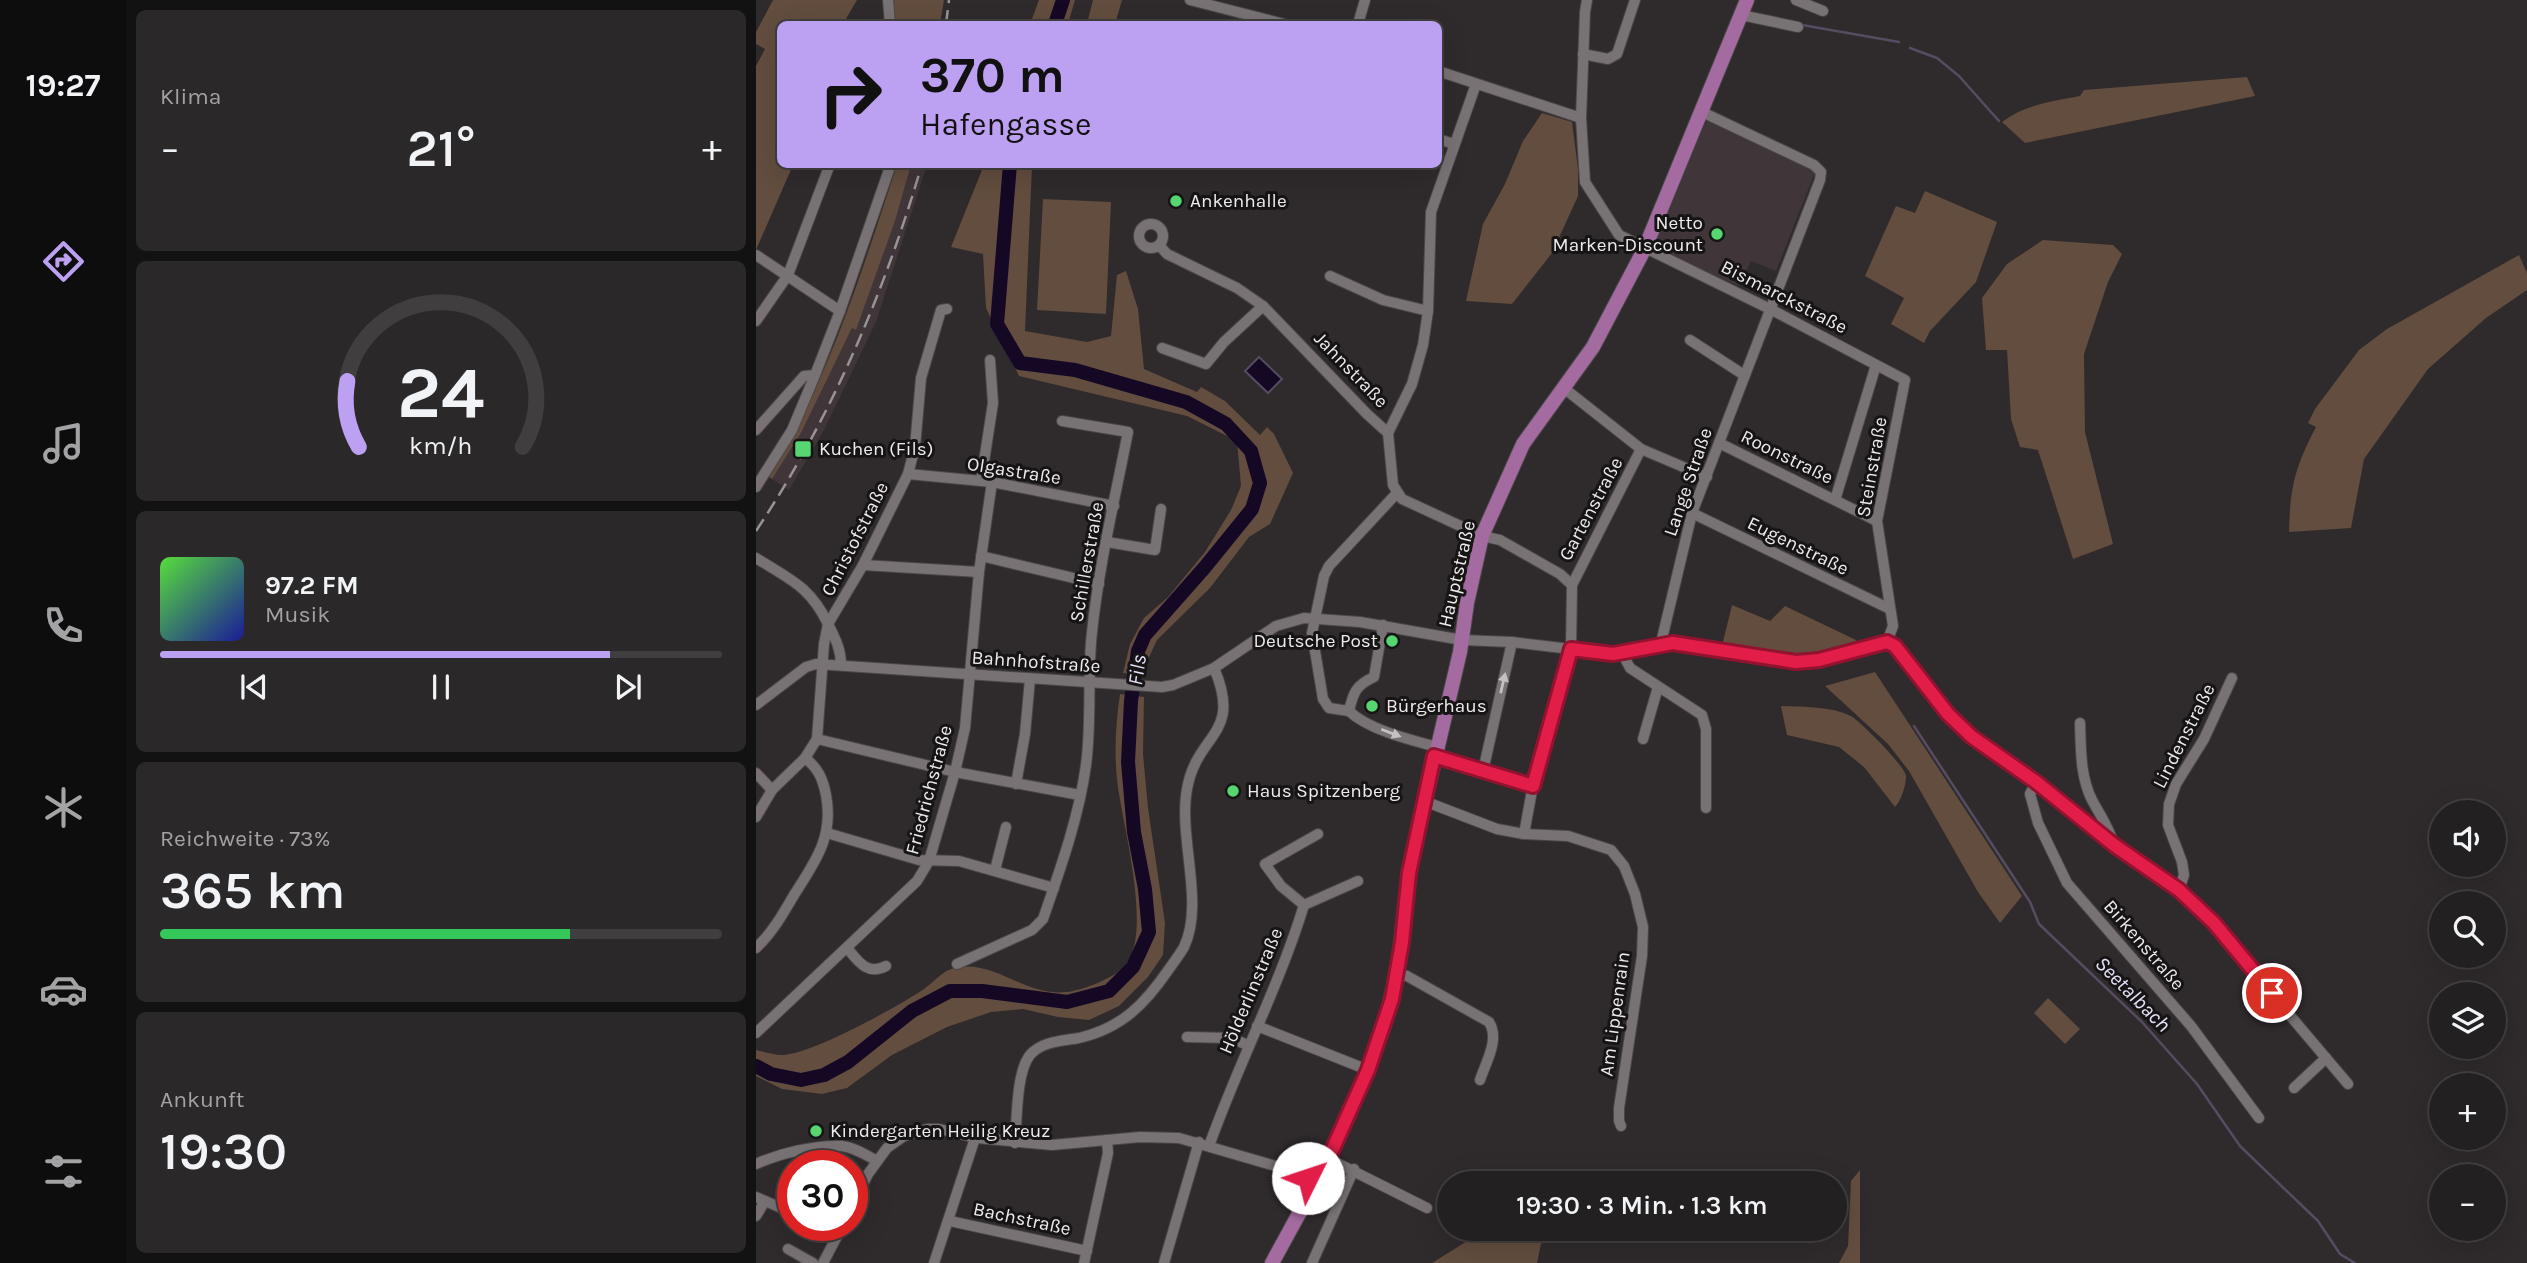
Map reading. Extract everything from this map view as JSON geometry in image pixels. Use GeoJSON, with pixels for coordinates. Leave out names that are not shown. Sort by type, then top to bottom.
{"type":"FeatureCollection","features":[{"type":"Feature","properties":{"kind":"main road","name":"Hauptstraße"},"geometry":{"type":"LineString","coordinates":[[1274,1260],[1329,1159],[1384,1026],[1397,974],[1409,873],[1462,640],[1482,536],[1523,444],[1593,347],[1645,248],[1747,0]]}},
{"type":"Feature","properties":{"kind":"street"},"geometry":{"type":"LineString","coordinates":[[888,0],[890,21]]}},
{"type":"Feature","properties":{"kind":"street"},"geometry":{"type":"LineString","coordinates":[[1190,0],[1225,4],[1275,21]]}},
{"type":"Feature","properties":{"kind":"street"},"geometry":{"type":"LineString","coordinates":[[1359,21],[1365,0]]}},
{"type":"Feature","properties":{"kind":"street","name":"Bismarckstraße"},"geometry":{"type":"LineString","coordinates":[[1587,0],[1581,118],[1583,168],[1590,192],[1619,235],[1770,309],[1905,380]]}},
{"type":"Feature","properties":{"kind":"street"},"geometry":{"type":"LineString","coordinates":[[1583,54],[1608,59],[1617,54],[1635,0]]}},
{"type":"Feature","properties":{"kind":"street"},"geometry":{"type":"LineString","coordinates":[[1797,0],[1823,11]]}},
{"type":"Feature","properties":{"kind":"street"},"geometry":{"type":"LineString","coordinates":[[1741,15],[1798,27]]}},
{"type":"Feature","properties":{"kind":"street"},"geometry":{"type":"LineString","coordinates":[[1442,72],[1581,118]]}},
{"type":"Feature","properties":{"kind":"street"},"geometry":{"type":"LineString","coordinates":[[1388,433],[1412,384],[1423,345],[1432,212],[1476,84]]}},
{"type":"Feature","properties":{"kind":"street","name":"Lange Straße"},"geometry":{"type":"LineString","coordinates":[[1661,643],[1692,513],[1821,172],[1814,165],[1702,113]]}},
{"type":"Feature","properties":{"kind":"street"},"geometry":{"type":"LineString","coordinates":[[1442,140],[1454,144]]}},
{"type":"Feature","properties":{"kind":"street"},"geometry":{"type":"LineString","coordinates":[[756,321],[788,275],[828,168]]}},
{"type":"Feature","properties":{"kind":"street"},"geometry":{"type":"LineString","coordinates":[[756,486],[792,430],[840,311],[890,168]]}},
{"type":"Feature","properties":{"kind":"street","name":"Jahnstraße"},"geometry":{"type":"LineString","coordinates":[[1159,245],[1167,254],[1237,288],[1263,306],[1388,433],[1393,485],[1397,493]]}},
{"type":"Feature","properties":{"kind":"street"},"geometry":{"type":"LineString","coordinates":[[756,255],[840,311]]}},
{"type":"Feature","properties":{"kind":"street"},"geometry":{"type":"LineString","coordinates":[[1330,275],[1383,300],[1427,311]]}},
{"type":"Feature","properties":{"kind":"street"},"geometry":{"type":"LineString","coordinates":[[1162,348],[1206,364],[1224,342],[1263,306]]}},
{"type":"Feature","properties":{"kind":"street","name":"Christofstraße"},"geometry":{"type":"LineString","coordinates":[[828,624],[863,565],[908,474],[915,447],[922,378],[941,310],[947,309]]}},
{"type":"Feature","properties":{"kind":"street"},"geometry":{"type":"LineString","coordinates":[[1690,340],[1744,375]]}},
{"type":"Feature","properties":{"kind":"street","name":"Friedrichstraße"},"geometry":{"type":"LineString","coordinates":[[756,1033],[917,881],[929,861],[965,728],[993,403],[990,360]]}},
{"type":"Feature","properties":{"kind":"street"},"geometry":{"type":"LineString","coordinates":[[1835,500],[1876,365]]}},
{"type":"Feature","properties":{"kind":"street"},"geometry":{"type":"LineString","coordinates":[[756,430],[804,376],[814,375]]}},
{"type":"Feature","properties":{"kind":"street","name":"Steinstraße"},"geometry":{"type":"LineString","coordinates":[[1887,642],[1893,626],[1877,521],[1905,380]]}},
{"type":"Feature","properties":{"kind":"street"},"geometry":{"type":"LineString","coordinates":[[1564,389],[1641,449],[1707,477]]}},
{"type":"Feature","properties":{"kind":"street","name":"Schillerstraße"},"geometry":{"type":"LineString","coordinates":[[957,964],[1032,930],[1043,919],[1080,795],[1086,764],[1092,631],[1128,432],[1062,421]]}},
{"type":"Feature","properties":{"kind":"street","name":"Roonstraße"},"geometry":{"type":"LineString","coordinates":[[1719,443],[1877,521]]}},
{"type":"Feature","properties":{"kind":"street","name":"Gartenstraße"},"geometry":{"type":"LineString","coordinates":[[1572,585],[1641,449]]}},
{"type":"Feature","properties":{"kind":"street","name":"Olgastraße"},"geometry":{"type":"LineString","coordinates":[[908,474],[987,482],[1114,506]]}},
{"type":"Feature","properties":{"kind":"street"},"geometry":{"type":"LineString","coordinates":[[1424,801],[1497,829],[1524,834],[1533,786],[1571,649],[1572,585],[1560,574],[1500,540],[1482,536],[1402,499],[1397,493],[1329,566],[1324,576],[1312,633],[1323,699],[1329,708],[1349,711],[1363,721],[1483,771],[1533,786]]}},
{"type":"Feature","properties":{"kind":"street"},"geometry":{"type":"LineString","coordinates":[[1107,542],[1155,550],[1161,509]]}},
{"type":"Feature","properties":{"kind":"street","name":"Eugenstraße"},"geometry":{"type":"LineString","coordinates":[[1692,513],[1890,609]]}},
{"type":"Feature","properties":{"kind":"street"},"geometry":{"type":"LineString","coordinates":[[981,556],[1099,584]]}},
{"type":"Feature","properties":{"kind":"street"},"geometry":{"type":"LineString","coordinates":[[756,558],[802,587],[814,598],[839,647],[841,665]]}},
{"type":"Feature","properties":{"kind":"street"},"geometry":{"type":"LineString","coordinates":[[863,565],[979,572]]}},
{"type":"Feature","properties":{"kind":"street","name":"Bahnhofstraße"},"geometry":{"type":"LineString","coordinates":[[822,664],[1114,685],[1173,685],[1214,668],[1276,626],[1294,620],[1315,618],[1383,625],[1462,640],[1622,653],[1661,643],[1686,644],[1796,662],[1819,660],[1887,642]]}},
{"type":"Feature","properties":{"kind":"street"},"geometry":{"type":"LineString","coordinates":[[756,817],[764,787],[805,758],[817,739],[822,664],[828,624]]}},
{"type":"Feature","properties":{"kind":"street"},"geometry":{"type":"LineString","coordinates":[[1349,711],[1353,693],[1358,686],[1374,677],[1383,625]]}},
{"type":"Feature","properties":{"kind":"street"},"geometry":{"type":"LineString","coordinates":[[1483,771],[1512,642]]}},
{"type":"Feature","properties":{"kind":"street"},"geometry":{"type":"LineString","coordinates":[[1887,642],[1895,646],[1948,714],[1972,737],[2036,782],[2114,845],[2179,890],[2214,923],[2348,1084]]}},
{"type":"Feature","properties":{"kind":"street"},"geometry":{"type":"LineString","coordinates":[[1622,653],[1630,668],[1702,715],[1706,729],[1706,808]]}},
{"type":"Feature","properties":{"kind":"street"},"geometry":{"type":"LineString","coordinates":[[756,705],[806,667],[822,664]]}},
{"type":"Feature","properties":{"kind":"street"},"geometry":{"type":"LineString","coordinates":[[1015,1143],[1022,1073],[1030,1056],[1041,1047],[1091,1034],[1119,1023],[1151,995],[1184,946],[1192,912],[1184,811],[1187,787],[1202,751],[1219,727],[1224,713],[1224,696],[1214,668]]}},
{"type":"Feature","properties":{"kind":"street","name":"Lindenstraße"},"geometry":{"type":"LineString","coordinates":[[2179,890],[2184,875],[2168,825],[2169,804],[2176,784],[2204,739],[2232,678]]}},
{"type":"Feature","properties":{"kind":"street"},"geometry":{"type":"LineString","coordinates":[[1016,783],[1025,734],[1030,679]]}},
{"type":"Feature","properties":{"kind":"street"},"geometry":{"type":"LineString","coordinates":[[1643,739],[1658,687]]}},
{"type":"Feature","properties":{"kind":"street"},"geometry":{"type":"LineString","coordinates":[[2080,723],[2085,779],[2092,800],[2107,823],[2114,845]]}},
{"type":"Feature","properties":{"kind":"street"},"geometry":{"type":"LineString","coordinates":[[817,739],[955,772],[1080,795]]}},
{"type":"Feature","properties":{"kind":"street"},"geometry":{"type":"LineString","coordinates":[[756,948],[779,920],[800,886],[818,856],[827,833],[828,806],[824,785],[817,769],[805,758]]}},
{"type":"Feature","properties":{"kind":"street"},"geometry":{"type":"LineString","coordinates":[[756,773],[764,787]]}},
{"type":"Feature","properties":{"kind":"street","name":"Birkenstraße"},"geometry":{"type":"LineString","coordinates":[[2036,782],[2031,794],[2038,823],[2067,883],[2190,1026],[2259,1118]]}},
{"type":"Feature","properties":{"kind":"street"},"geometry":{"type":"LineString","coordinates":[[995,870],[1006,827]]}},
{"type":"Feature","properties":{"kind":"street"},"geometry":{"type":"LineString","coordinates":[[827,833],[929,861],[959,861],[1054,888]]}},
{"type":"Feature","properties":{"kind":"street"},"geometry":{"type":"LineString","coordinates":[[1318,834],[1265,864],[1281,886],[1304,905],[1358,881]]}},
{"type":"Feature","properties":{"kind":"street","name":"Am Lippenrain"},"geometry":{"type":"LineString","coordinates":[[1524,834],[1573,837],[1611,850],[1624,866],[1635,894],[1643,927],[1639,986],[1619,1108],[1621,1126]]}},
{"type":"Feature","properties":{"kind":"street","name":"Hölderlinstraße"},"geometry":{"type":"LineString","coordinates":[[1164,1263],[1204,1144],[1287,958],[1304,905]]}},
{"type":"Feature","properties":{"kind":"street"},"geometry":{"type":"LineString","coordinates":[[846,948],[869,970],[877,971],[886,966]]}},
{"type":"Feature","properties":{"kind":"street"},"geometry":{"type":"LineString","coordinates":[[1397,974],[1407,976],[1489,1022],[1494,1038],[1480,1080]]}},
{"type":"Feature","properties":{"kind":"street"},"geometry":{"type":"LineString","coordinates":[[1257,1026],[1368,1070]]}},
{"type":"Feature","properties":{"kind":"street"},"geometry":{"type":"LineString","coordinates":[[1187,1037],[1230,1038],[1248,1045]]}},
{"type":"Feature","properties":{"kind":"street"},"geometry":{"type":"LineString","coordinates":[[2294,1088],[2326,1058]]}},
{"type":"Feature","properties":{"kind":"street"},"geometry":{"type":"LineString","coordinates":[[868,1177],[877,1161],[895,1142],[916,1131],[939,1129],[975,1138],[1052,1145],[1165,1137],[1204,1144],[1293,1171],[1318,1182]]}},
{"type":"Feature","properties":{"kind":"street"},"geometry":{"type":"LineString","coordinates":[[934,1263],[950,1221],[975,1138]]}},
{"type":"Feature","properties":{"kind":"street"},"geometry":{"type":"LineString","coordinates":[[1084,1263],[1108,1153],[1107,1140]]}},
{"type":"Feature","properties":{"kind":"street"},"geometry":{"type":"LineString","coordinates":[[756,1164],[813,1148],[844,1146],[877,1161]]}},
{"type":"Feature","properties":{"kind":"street"},"geometry":{"type":"LineString","coordinates":[[1329,1159],[1427,1208]]}},
{"type":"Feature","properties":{"kind":"street"},"geometry":{"type":"LineString","coordinates":[[1311,1263],[1354,1170]]}},
{"type":"Feature","properties":{"kind":"street"},"geometry":{"type":"LineString","coordinates":[[756,1216],[760,1199],[777,1206]]}},
{"type":"Feature","properties":{"kind":"street","name":"Bachstraße"},"geometry":{"type":"LineString","coordinates":[[950,1221],[1087,1251]]}},
{"type":"Feature","properties":{"kind":"street"},"geometry":{"type":"LineString","coordinates":[[823,1263],[835,1241]]}},
{"type":"Feature","properties":{"kind":"street"},"geometry":{"type":"LineString","coordinates":[[788,1249],[813,1263]]}},
{"type":"Feature","properties":{"kind":"shaded area"},"geometry":{"type":"Polygon","coordinates":[[[773,0],[857,0],[845,21],[777,21],[777,168],[792,168],[756,250],[756,66],[765,49],[756,44],[756,32],[773,0]]]}},
{"type":"Feature","properties":{"kind":"shaded area"},"geometry":{"type":"Polygon","coordinates":[[[891,0],[944,0],[940,21],[892,21],[891,0]]]}},
{"type":"Feature","properties":{"kind":"shaded area"},"geometry":{"type":"Polygon","coordinates":[[[1039,0],[1075,0],[1069,21],[1031,21],[1039,0]]]}},
{"type":"Feature","properties":{"kind":"shaded area"},"geometry":{"type":"Polygon","coordinates":[[[1093,0],[1122,0],[1116,21],[1088,21],[1093,0]]]}},
{"type":"Feature","properties":{"kind":"shaded area"},"geometry":{"type":"Polygon","coordinates":[[[2247,77],[2255,96],[2025,143],[2002,122],[2029,108],[2080,96],[2084,90],[2247,77]]]}},
{"type":"Feature","properties":{"kind":"shaded area"},"geometry":{"type":"Polygon","coordinates":[[[1542,113],[1572,122],[1578,169],[1578,196],[1552,253],[1512,304],[1466,301],[1483,224],[1505,184],[1523,141],[1542,113]]]}},
{"type":"Feature","properties":{"kind":"shaded area"},"geometry":{"type":"Polygon","coordinates":[[[1706,121],[1809,166],[1815,172],[1776,271],[1751,261],[1739,286],[1685,263],[1654,246],[1706,121]]]}},
{"type":"Feature","properties":{"kind":"shaded area"},"geometry":{"type":"Polygon","coordinates":[[[896,168],[910,168],[895,221],[856,330],[852,328],[801,433],[772,479],[769,477],[809,403],[826,364],[871,245],[896,168]]]}},
{"type":"Feature","properties":{"kind":"shaded area"},"geometry":{"type":"Polygon","coordinates":[[[910,168],[926,168],[876,322],[824,430],[789,490],[772,479],[801,433],[852,328],[856,329],[895,221],[910,168]]]}},
{"type":"Feature","properties":{"kind":"shaded area"},"geometry":{"type":"Polygon","coordinates":[[[983,168],[1032,168],[1025,331],[1087,342],[1111,336],[1117,275],[1126,271],[1138,309],[1144,369],[1197,392],[1201,387],[1225,401],[1260,435],[1267,427],[1274,434],[1293,473],[1270,524],[1249,537],[1210,588],[1157,640],[1145,666],[1145,675],[1123,673],[1130,644],[1144,618],[1168,597],[1205,552],[1231,510],[1241,486],[1237,441],[1187,416],[1019,376],[986,308],[983,254],[951,247],[983,168]]]}},
{"type":"Feature","properties":{"kind":"shaded area"},"geometry":{"type":"Polygon","coordinates":[[[1925,191],[1997,222],[1976,282],[1930,331],[1924,343],[1891,324],[1904,298],[1865,276],[1896,206],[1915,213],[1925,191]]]}},
{"type":"Feature","properties":{"kind":"shaded area"},"geometry":{"type":"Polygon","coordinates":[[[1043,199],[1111,202],[1106,314],[1037,310],[1043,199]]]}},
{"type":"Feature","properties":{"kind":"shaded area"},"geometry":{"type":"Polygon","coordinates":[[[2043,240],[2113,245],[2122,254],[2108,282],[2084,354],[2085,432],[2113,544],[2073,559],[2038,450],[2020,447],[2011,419],[2007,350],[1986,350],[1982,298],[2007,264],[2043,240]]]}},
{"type":"Feature","properties":{"kind":"shaded area"},"geometry":{"type":"Polygon","coordinates":[[[2519,255],[2527,273],[2527,290],[2486,318],[2428,369],[2364,459],[2351,528],[2289,532],[2295,478],[2316,427],[2308,423],[2315,409],[2359,350],[2387,329],[2519,255]]]}},
{"type":"Feature","properties":{"kind":"shaded area"},"geometry":{"type":"Polygon","coordinates":[[[1259,357],[1282,379],[1268,393],[1245,371],[1259,357]]]}},
{"type":"Feature","properties":{"kind":"shaded area"},"geometry":{"type":"Polygon","coordinates":[[[1732,605],[1770,621],[1785,606],[1856,640],[1857,643],[1794,656],[1757,653],[1722,646],[1732,605]]]}},
{"type":"Feature","properties":{"kind":"shaded area"},"geometry":{"type":"Polygon","coordinates":[[[1875,672],[2022,896],[2000,923],[1978,892],[1909,771],[1888,744],[1825,686],[1875,672]]]}},
{"type":"Feature","properties":{"kind":"shaded area"},"geometry":{"type":"Polygon","coordinates":[[[1120,694],[1144,697],[1143,754],[1148,808],[1165,923],[1163,955],[1148,977],[1119,1006],[1089,1020],[1058,1017],[1023,1009],[991,1012],[947,1027],[892,1055],[847,1088],[822,1094],[782,1089],[756,1076],[756,1050],[782,1055],[812,1047],[892,1008],[951,969],[982,968],[1040,990],[1056,992],[1073,991],[1093,985],[1125,966],[1133,950],[1137,928],[1133,876],[1116,768],[1120,694]]]}},
{"type":"Feature","properties":{"kind":"shaded area"},"geometry":{"type":"Polygon","coordinates":[[[1781,706],[1834,710],[1851,716],[1864,726],[1891,754],[1906,776],[1903,793],[1895,807],[1864,767],[1839,747],[1787,735],[1781,706]]]}},
{"type":"Feature","properties":{"kind":"shaded area"},"geometry":{"type":"Polygon","coordinates":[[[2048,998],[2080,1029],[2065,1044],[2034,1013],[2048,998]]]}},
{"type":"Feature","properties":{"kind":"shaded area"},"geometry":{"type":"Polygon","coordinates":[[[1860,1170],[1860,1263],[1839,1263],[1848,1246],[1851,1181],[1860,1170]]]}},
{"type":"Feature","properties":{"kind":"shaded area"},"geometry":{"type":"Polygon","coordinates":[[[1467,1241],[1542,1241],[1537,1263],[1432,1263],[1467,1241]]]}},
{"type":"Feature","properties":{"kind":"waterway","name":"Fils"},"geometry":{"type":"LineString","coordinates":[[1056,21],[1063,0]]}},
{"type":"Feature","properties":{"kind":"waterway"},"geometry":{"type":"LineString","coordinates":[[1802,25],[1899,42]]}},
{"type":"Feature","properties":{"kind":"waterway"},"geometry":{"type":"LineString","coordinates":[[1910,48],[1937,58],[1959,76],[1999,121]]}},
{"type":"Feature","properties":{"kind":"waterway","name":"Fils"},"geometry":{"type":"LineString","coordinates":[[756,1066],[771,1074],[801,1080],[824,1075],[848,1062],[912,1011],[950,991],[982,991],[1067,1002],[1109,991],[1133,967],[1149,932],[1145,889],[1134,832],[1128,762],[1131,701],[1138,651],[1145,635],[1252,509],[1260,483],[1251,451],[1226,424],[1186,402],[1075,370],[1020,363],[997,324],[1010,168]]}},
{"type":"Feature","properties":{"kind":"waterway","name":"Seetalbach"},"geometry":{"type":"LineString","coordinates":[[1914,726],[2030,902],[2039,924],[2142,1022],[2197,1084],[2240,1146],[2318,1221],[2340,1254],[2355,1263]]}},
{"type":"Feature","properties":{"kind":"railway"},"geometry":{"type":"LineString","coordinates":[[946,21],[949,0]]}},
{"type":"Feature","properties":{"kind":"railway"},"geometry":{"type":"LineString","coordinates":[[756,531],[808,444],[853,354],[891,260],[921,168]]}},
{"type":"Feature","properties":{"kind":"place","name":"Ankenhalle"},"geometry":{"type":"Point","coordinates":[1176,201]}},
{"type":"Feature","properties":{"kind":"place","name":"Netto Marken-Discount"},"geometry":{"type":"Point","coordinates":[1717,234]}},
{"type":"Feature","properties":{"kind":"place","name":"Kuchen (Fils)"},"geometry":{"type":"Point","coordinates":[803,449]}},
{"type":"Feature","properties":{"kind":"place","name":"Deutsche Post"},"geometry":{"type":"Point","coordinates":[1392,641]}},
{"type":"Feature","properties":{"kind":"place","name":"Bürgerhaus"},"geometry":{"type":"Point","coordinates":[1372,706]}},
{"type":"Feature","properties":{"kind":"place","name":"Haus Spitzenberg"},"geometry":{"type":"Point","coordinates":[1233,791]}},
{"type":"Feature","properties":{"kind":"place","name":"Kindergarten Heilig Kreuz"},"geometry":{"type":"Point","coordinates":[816,1131]}},
{"type":"Feature","properties":{"kind":"route"},"geometry":{"type":"LineString","coordinates":[[1308,1178],[1318,1182],[1368,1070],[1384,1026],[1397,974],[1409,873],[1434,756],[1533,786],[1571,649],[1613,654],[1661,643],[1673,643],[1796,662],[1819,660],[1887,642],[1895,646],[1948,714],[1972,737],[2036,782],[2114,845],[2179,890],[2214,923],[2272,993]]}}]}
